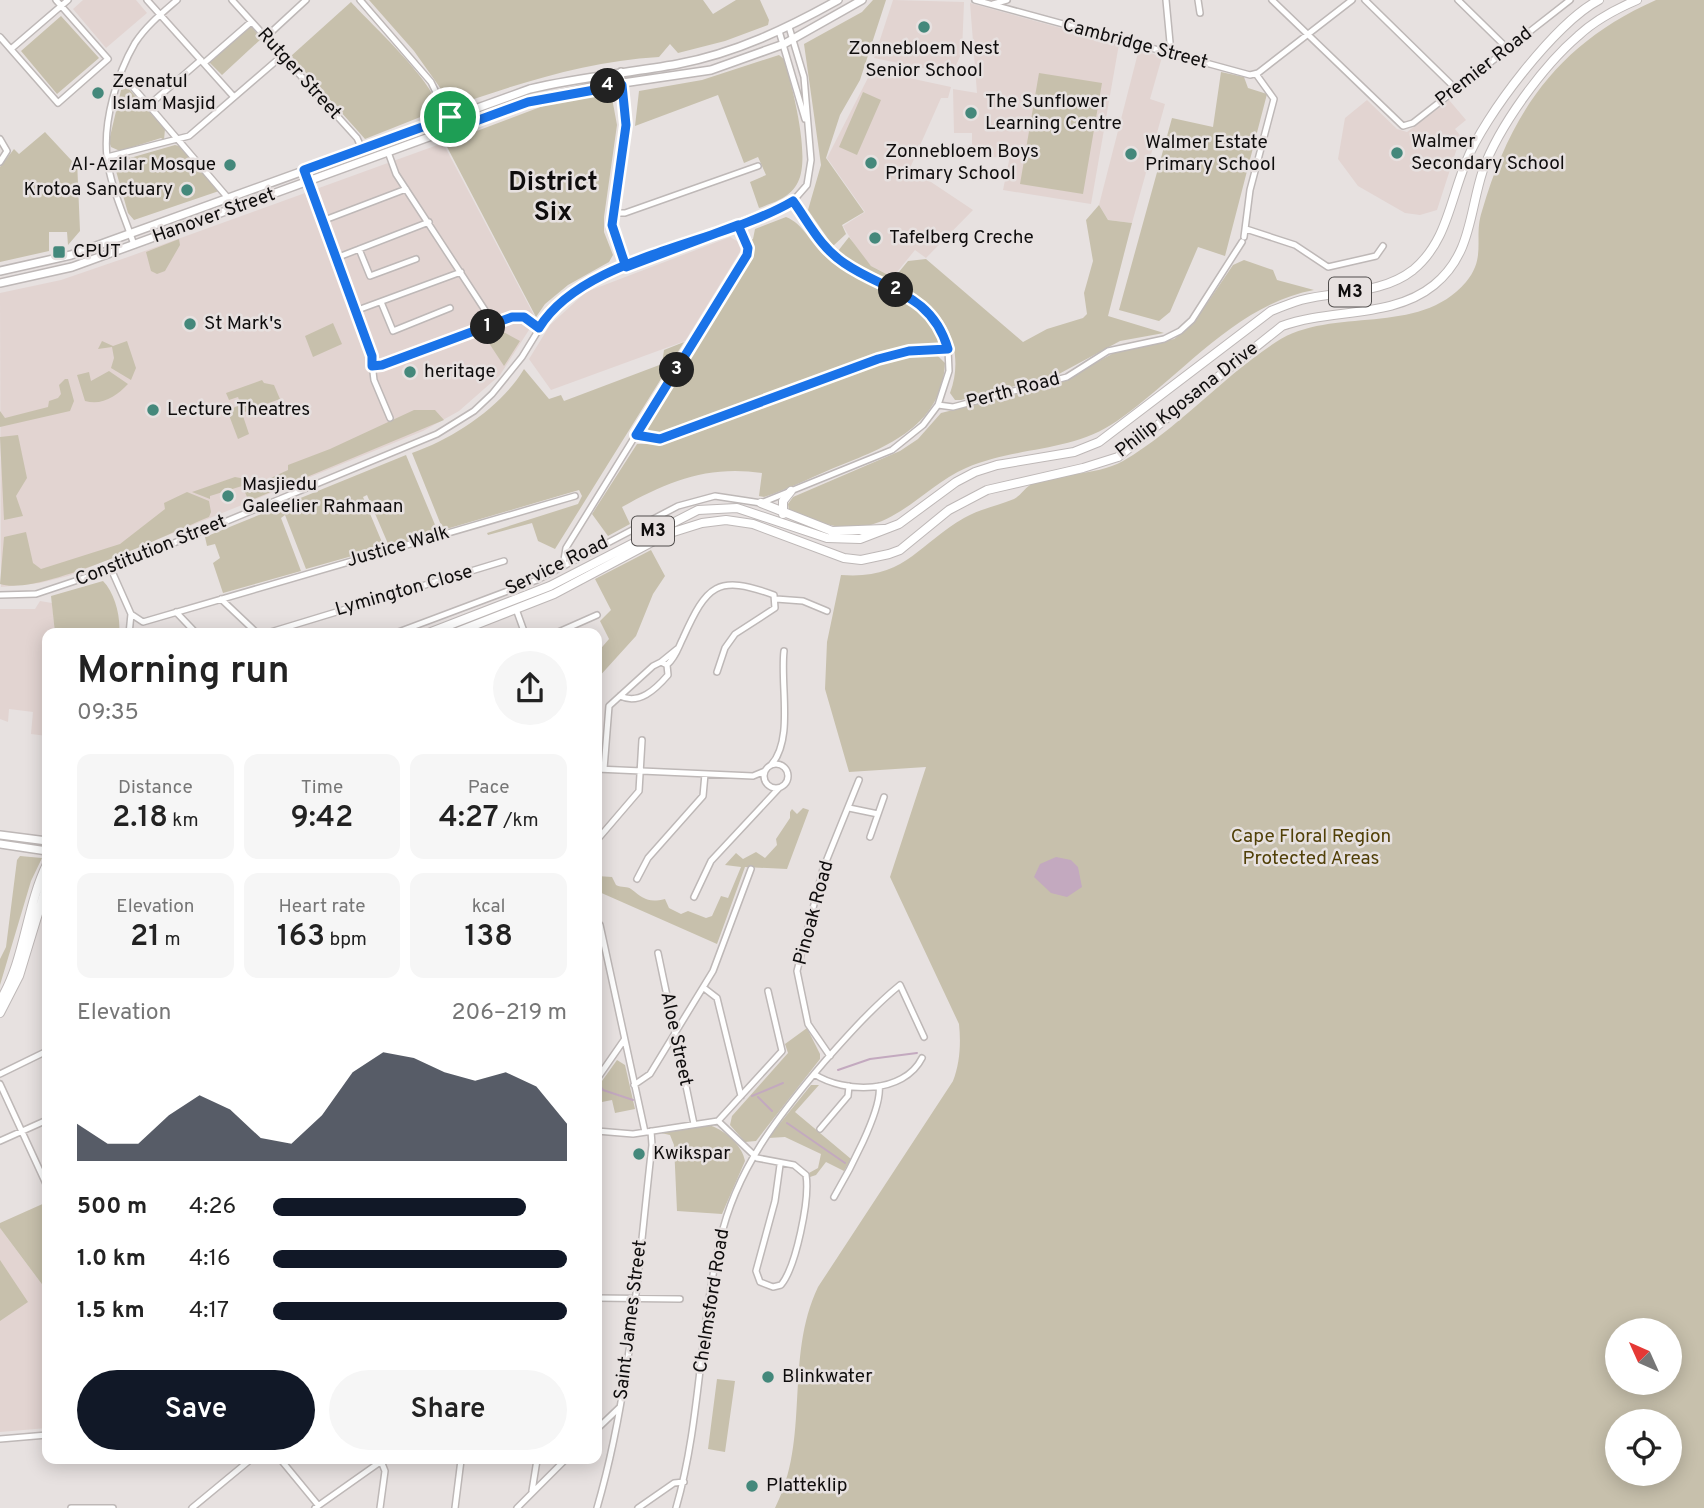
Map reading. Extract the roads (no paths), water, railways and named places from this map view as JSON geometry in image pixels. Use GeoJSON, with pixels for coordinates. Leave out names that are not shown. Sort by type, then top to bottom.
{"type":"FeatureCollection","features":[{"type":"Feature","properties":{"kind":"main road","name":"Philip Kgosana Drive"},"geometry":{"type":"LineString","coordinates":[[442,628],[550,586],[673,521],[705,509],[726,507],[754,512],[836,539],[860,539],[891,529],[956,482],[975,472],[1007,463],[1074,452],[1099,442],[1271,311],[1303,300],[1373,289],[1413,270],[1430,252],[1443,232],[1466,162],[1483,129],[1558,29],[1599,0]]}},
{"type":"Feature","properties":{"kind":"main road","name":"Philip Kgosana Drive"},"geometry":{"type":"LineString","coordinates":[[467,628],[571,585],[677,530],[702,523],[726,520],[752,524],[844,558],[861,561],[890,554],[900,550],[949,510],[986,490],[1083,468],[1118,457],[1282,326],[1307,317],[1380,307],[1419,296],[1448,271],[1461,254],[1469,233],[1483,171],[1498,137],[1546,71],[1577,36],[1596,21],[1637,0]]}},
{"type":"Feature","properties":{"kind":"main road"},"geometry":{"type":"LineString","coordinates":[[783,514],[783,501],[791,491]]}},
{"type":"Feature","properties":{"kind":"main road"},"geometry":{"type":"LineString","coordinates":[[761,503],[783,514],[832,531],[891,529]]}},
{"type":"Feature","properties":{"kind":"main road"},"geometry":{"type":"LineString","coordinates":[[0,1001],[10,981],[42,880]]}},
{"type":"Feature","properties":{"kind":"main road"},"geometry":{"type":"LineString","coordinates":[[0,1013],[19,976],[42,900]]}},
{"type":"Feature","properties":{"kind":"street"},"geometry":{"type":"LineString","coordinates":[[0,37],[58,103],[107,59],[56,0]]}},
{"type":"Feature","properties":{"kind":"street"},"geometry":{"type":"LineString","coordinates":[[11,50],[68,0]]}},
{"type":"Feature","properties":{"kind":"street"},"geometry":{"type":"LineString","coordinates":[[148,0],[234,97]]}},
{"type":"Feature","properties":{"kind":"street"},"geometry":{"type":"LineString","coordinates":[[134,245],[107,157],[110,111],[136,42],[160,14],[177,0]]}},
{"type":"Feature","properties":{"kind":"street","name":"Rutger Street"},"geometry":{"type":"LineString","coordinates":[[232,0],[357,138],[362,149]]}},
{"type":"Feature","properties":{"kind":"street"},"geometry":{"type":"LineString","coordinates":[[267,36],[306,0]]}},
{"type":"Feature","properties":{"kind":"street"},"geometry":{"type":"LineString","coordinates":[[360,0],[431,82],[454,129]]}},
{"type":"Feature","properties":{"kind":"street","name":"Hanover Street"},"geometry":{"type":"LineString","coordinates":[[0,271],[48,262],[530,89],[621,71],[679,64],[717,54],[789,27],[838,0]]}},
{"type":"Feature","properties":{"kind":"street","name":"Hanover Street"},"geometry":{"type":"LineString","coordinates":[[0,283],[72,267],[528,102],[711,70],[784,44],[862,0]]}},
{"type":"Feature","properties":{"kind":"street","name":"Cambridge Street"},"geometry":{"type":"LineString","coordinates":[[975,0],[1255,74]]}},
{"type":"Feature","properties":{"kind":"street"},"geometry":{"type":"LineString","coordinates":[[990,4],[1007,0]]}},
{"type":"Feature","properties":{"kind":"street"},"geometry":{"type":"LineString","coordinates":[[1166,0],[1171,53]]}},
{"type":"Feature","properties":{"kind":"street"},"geometry":{"type":"LineString","coordinates":[[1198,0],[1200,13]]}},
{"type":"Feature","properties":{"kind":"street"},"geometry":{"type":"LineString","coordinates":[[1272,0],[1307,35]]}},
{"type":"Feature","properties":{"kind":"street"},"geometry":{"type":"LineString","coordinates":[[1255,74],[1352,0]]}},
{"type":"Feature","properties":{"kind":"street"},"geometry":{"type":"LineString","coordinates":[[1365,0],[1456,89]]}},
{"type":"Feature","properties":{"kind":"street"},"geometry":{"type":"LineString","coordinates":[[1459,0],[1507,48]]}},
{"type":"Feature","properties":{"kind":"street","name":"Premier Road"},"geometry":{"type":"LineString","coordinates":[[1307,35],[1396,122],[1409,125],[1570,0]]}},
{"type":"Feature","properties":{"kind":"street"},"geometry":{"type":"LineString","coordinates":[[149,105],[251,22]]}},
{"type":"Feature","properties":{"kind":"street"},"geometry":{"type":"LineString","coordinates":[[761,503],[892,450],[923,425],[938,405],[950,371],[948,349],[936,321],[918,301],[845,264],[821,244],[793,201],[807,185],[811,171],[805,87],[789,27]]}},
{"type":"Feature","properties":{"kind":"street"},"geometry":{"type":"LineString","coordinates":[[779,31],[806,121]]}},
{"type":"Feature","properties":{"kind":"street"},"geometry":{"type":"LineString","coordinates":[[107,157],[189,136],[283,55]]}},
{"type":"Feature","properties":{"kind":"street"},"geometry":{"type":"LineString","coordinates":[[621,71],[626,125],[613,230],[626,267]]}},
{"type":"Feature","properties":{"kind":"street","name":"Perth Road"},"geometry":{"type":"LineString","coordinates":[[938,405],[953,407],[1066,377],[1108,351],[1164,339],[1180,331],[1192,320],[1243,240],[1246,229],[1250,190],[1274,97],[1255,74]]}},
{"type":"Feature","properties":{"kind":"street"},"geometry":{"type":"LineString","coordinates":[[121,79],[132,86],[229,198]]}},
{"type":"Feature","properties":{"kind":"street"},"geometry":{"type":"LineString","coordinates":[[0,139],[8,151],[0,162]]}},
{"type":"Feature","properties":{"kind":"street"},"geometry":{"type":"LineString","coordinates":[[388,152],[396,174],[494,324]]}},
{"type":"Feature","properties":{"kind":"street"},"geometry":{"type":"LineString","coordinates":[[614,214],[625,214],[758,166]]}},
{"type":"Feature","properties":{"kind":"street"},"geometry":{"type":"LineString","coordinates":[[304,170],[355,311],[374,380],[390,418]]}},
{"type":"Feature","properties":{"kind":"street"},"geometry":{"type":"LineString","coordinates":[[322,222],[406,189]]}},
{"type":"Feature","properties":{"kind":"street","name":"Constitution Street"},"geometry":{"type":"LineString","coordinates":[[0,596],[47,591],[111,569],[454,425],[474,411],[506,378],[539,328],[573,292],[626,267],[738,225],[793,201]]}},
{"type":"Feature","properties":{"kind":"street"},"geometry":{"type":"LineString","coordinates":[[335,258],[429,222]]}},
{"type":"Feature","properties":{"kind":"street"},"geometry":{"type":"LineString","coordinates":[[562,566],[566,548],[747,255],[748,248],[738,225]]}},
{"type":"Feature","properties":{"kind":"street"},"geometry":{"type":"LineString","coordinates":[[1246,229],[1295,245],[1328,267],[1376,256],[1384,246]]}},
{"type":"Feature","properties":{"kind":"street"},"geometry":{"type":"LineString","coordinates":[[359,249],[370,276],[416,259]]}},
{"type":"Feature","properties":{"kind":"street"},"geometry":{"type":"LineString","coordinates":[[355,311],[461,272]]}},
{"type":"Feature","properties":{"kind":"street"},"geometry":{"type":"LineString","coordinates":[[381,302],[393,331],[450,308]]}},
{"type":"Feature","properties":{"kind":"street"},"geometry":{"type":"LineString","coordinates":[[372,366],[382,365],[520,316],[539,328]]}},
{"type":"Feature","properties":{"kind":"street"},"geometry":{"type":"LineString","coordinates":[[636,435],[660,439],[878,359],[909,351],[948,349]]}},
{"type":"Feature","properties":{"kind":"street","name":"Justice Walk"},"geometry":{"type":"LineString","coordinates":[[131,614],[143,622],[575,496]]}},
{"type":"Feature","properties":{"kind":"street","name":"Service Road"},"geometry":{"type":"LineString","coordinates":[[409,628],[537,580],[688,502],[724,496],[761,503]]}},
{"type":"Feature","properties":{"kind":"street","name":"Lymington Close"},"geometry":{"type":"LineString","coordinates":[[284,628],[504,561]]}},
{"type":"Feature","properties":{"kind":"street"},"geometry":{"type":"LineString","coordinates":[[111,569],[131,614],[129,628]]}},
{"type":"Feature","properties":{"kind":"street"},"geometry":{"type":"LineString","coordinates":[[784,651],[781,675],[784,739],[778,758],[765,771],[753,776],[604,769],[609,706],[653,666],[675,658],[697,608],[721,586],[742,583],[774,595],[776,599],[803,601],[827,611]]}},
{"type":"Feature","properties":{"kind":"street"},"geometry":{"type":"LineString","coordinates":[[221,599],[252,628]]}},
{"type":"Feature","properties":{"kind":"street"},"geometry":{"type":"LineString","coordinates":[[717,672],[728,642],[742,628],[772,612],[776,599]]}},
{"type":"Feature","properties":{"kind":"street"},"geometry":{"type":"LineString","coordinates":[[516,609],[523,628]]}},
{"type":"Feature","properties":{"kind":"street"},"geometry":{"type":"LineString","coordinates":[[176,612],[191,628]]}},
{"type":"Feature","properties":{"kind":"street"},"geometry":{"type":"LineString","coordinates":[[568,628],[597,615]]}},
{"type":"Feature","properties":{"kind":"street"},"geometry":{"type":"LineString","coordinates":[[620,696],[645,697],[667,675],[664,664]]}},
{"type":"Feature","properties":{"kind":"street"},"geometry":{"type":"LineString","coordinates":[[602,834],[639,791],[642,740]]}},
{"type":"Feature","properties":{"kind":"street"},"geometry":{"type":"LineString","coordinates":[[694,897],[711,861],[788,777],[778,758]]}},
{"type":"Feature","properties":{"kind":"street"},"geometry":{"type":"LineString","coordinates":[[771,765],[780,765]]}},
{"type":"Feature","properties":{"kind":"street"},"geometry":{"type":"LineString","coordinates":[[765,771],[769,797]]}},
{"type":"Feature","properties":{"kind":"street"},"geometry":{"type":"LineString","coordinates":[[637,879],[648,858],[703,796],[705,774]]}},
{"type":"Feature","properties":{"kind":"street"},"geometry":{"type":"LineString","coordinates":[[753,776],[779,788]]}},
{"type":"Feature","properties":{"kind":"street","name":"Pinoak Road"},"geometry":{"type":"LineString","coordinates":[[830,1056],[808,1024],[797,971],[823,869],[859,780]]}},
{"type":"Feature","properties":{"kind":"street"},"geometry":{"type":"LineString","coordinates":[[870,837],[884,797]]}},
{"type":"Feature","properties":{"kind":"street"},"geometry":{"type":"LineString","coordinates":[[849,808],[878,814]]}},
{"type":"Feature","properties":{"kind":"street"},"geometry":{"type":"LineString","coordinates":[[0,835],[42,840]]}},
{"type":"Feature","properties":{"kind":"street"},"geometry":{"type":"LineString","coordinates":[[0,844],[42,850]]}},
{"type":"Feature","properties":{"kind":"street"},"geometry":{"type":"LineString","coordinates":[[634,1085],[650,1074],[704,988],[723,946],[751,869]]}},
{"type":"Feature","properties":{"kind":"street","name":"Saint James Street"},"geometry":{"type":"LineString","coordinates":[[597,1508],[620,1407],[652,1145],[634,1085],[602,935]]}},
{"type":"Feature","properties":{"kind":"street","name":"Aloe Street"},"geometry":{"type":"LineString","coordinates":[[658,953],[694,1124]]}},
{"type":"Feature","properties":{"kind":"street","name":"Chelmsford Road"},"geometry":{"type":"LineString","coordinates":[[676,1508],[684,1482],[719,1243],[732,1198],[752,1155],[772,1125],[814,1074],[900,985],[924,1037]]}},
{"type":"Feature","properties":{"kind":"street"},"geometry":{"type":"LineString","coordinates":[[704,988],[717,998],[741,1096]]}},
{"type":"Feature","properties":{"kind":"street"},"geometry":{"type":"LineString","coordinates":[[602,1131],[648,1131],[718,1121],[782,1051],[768,990]]}},
{"type":"Feature","properties":{"kind":"street"},"geometry":{"type":"LineString","coordinates":[[602,1072],[624,1041]]}},
{"type":"Feature","properties":{"kind":"street"},"geometry":{"type":"LineString","coordinates":[[0,1074],[42,1053]]}},
{"type":"Feature","properties":{"kind":"street"},"geometry":{"type":"LineString","coordinates":[[814,1074],[823,1080],[849,1086],[879,1086],[911,1076],[922,1058]]}},
{"type":"Feature","properties":{"kind":"street"},"geometry":{"type":"LineString","coordinates":[[0,1084],[42,1175]]}},
{"type":"Feature","properties":{"kind":"street"},"geometry":{"type":"LineString","coordinates":[[820,1129],[848,1096],[849,1086]]}},
{"type":"Feature","properties":{"kind":"street"},"geometry":{"type":"LineString","coordinates":[[834,1197],[856,1158],[879,1104],[879,1086]]}},
{"type":"Feature","properties":{"kind":"street"},"geometry":{"type":"LineString","coordinates":[[718,1121],[752,1155],[780,1165],[800,1168],[807,1182],[789,1271],[781,1284],[773,1287],[760,1282],[756,1271],[775,1201],[780,1165]]}},
{"type":"Feature","properties":{"kind":"street"},"geometry":{"type":"LineString","coordinates":[[0,1141],[42,1122]]}},
{"type":"Feature","properties":{"kind":"street"},"geometry":{"type":"LineString","coordinates":[[602,1298],[680,1299]]}},
{"type":"Feature","properties":{"kind":"street"},"geometry":{"type":"LineString","coordinates":[[602,1424],[620,1407]]}},
{"type":"Feature","properties":{"kind":"street"},"geometry":{"type":"LineString","coordinates":[[602,1427],[608,1425],[616,1428]]}},
{"type":"Feature","properties":{"kind":"street"},"geometry":{"type":"LineString","coordinates":[[0,1439],[42,1435]]}},
{"type":"Feature","properties":{"kind":"street"},"geometry":{"type":"LineString","coordinates":[[192,1508],[245,1464]]}},
{"type":"Feature","properties":{"kind":"street"},"geometry":{"type":"LineString","coordinates":[[284,1464],[316,1506],[376,1464]]}},
{"type":"Feature","properties":{"kind":"street"},"geometry":{"type":"LineString","coordinates":[[380,1508],[385,1471],[383,1464]]}},
{"type":"Feature","properties":{"kind":"street"},"geometry":{"type":"LineString","coordinates":[[455,1508],[460,1464]]}},
{"type":"Feature","properties":{"kind":"street"},"geometry":{"type":"LineString","coordinates":[[531,1493],[537,1464]]}},
{"type":"Feature","properties":{"kind":"street"},"geometry":{"type":"LineString","coordinates":[[538,1464],[540,1473],[548,1477]]}},
{"type":"Feature","properties":{"kind":"street"},"geometry":{"type":"LineString","coordinates":[[517,1508],[561,1464]]}},
{"type":"Feature","properties":{"kind":"street"},"geometry":{"type":"LineString","coordinates":[[638,1508],[674,1483],[684,1482]]}},
{"type":"Feature","properties":{"kind":"street"},"geometry":{"type":"LineString","coordinates":[[71,1508],[113,1508]]}},
{"type":"Feature","properties":{"kind":"waterway"},"geometry":{"type":"LineString","coordinates":[[838,1070],[870,1059],[917,1053]]}},
{"type":"Feature","properties":{"kind":"waterway"},"geometry":{"type":"LineString","coordinates":[[752,1096],[783,1083]]}},
{"type":"Feature","properties":{"kind":"waterway"},"geometry":{"type":"LineString","coordinates":[[602,1088],[633,1100]]}},
{"type":"Feature","properties":{"kind":"waterway"},"geometry":{"type":"LineString","coordinates":[[758,1097],[772,1111]]}},
{"type":"Feature","properties":{"kind":"waterway"},"geometry":{"type":"LineString","coordinates":[[787,1123],[845,1163]]}},
{"type":"Feature","properties":{"kind":"place","name":"Zonnebloem Nest Senior School"},"geometry":{"type":"Point","coordinates":[924,27]}},
{"type":"Feature","properties":{"kind":"place","name":"Zeenatul Islam Masjid"},"geometry":{"type":"Point","coordinates":[98,93]}},
{"type":"Feature","properties":{"kind":"place","name":"The Sunflower Learning Centre"},"geometry":{"type":"Point","coordinates":[971,113]}},
{"type":"Feature","properties":{"kind":"place","name":"Walmer Secondary School"},"geometry":{"type":"Point","coordinates":[1397,153]}},
{"type":"Feature","properties":{"kind":"place","name":"Walmer Estate Primary School"},"geometry":{"type":"Point","coordinates":[1131,154]}},
{"type":"Feature","properties":{"kind":"place","name":"Zonnebloem Boys Primary School"},"geometry":{"type":"Point","coordinates":[871,163]}},
{"type":"Feature","properties":{"kind":"place","name":"Al-Azilar Mosque"},"geometry":{"type":"Point","coordinates":[230,165]}},
{"type":"Feature","properties":{"kind":"place","name":"Krotoa Sanctuary"},"geometry":{"type":"Point","coordinates":[187,190]}},
{"type":"Feature","properties":{"kind":"place","name":"Tafelberg Creche"},"geometry":{"type":"Point","coordinates":[875,238]}},
{"type":"Feature","properties":{"kind":"place","name":"CPUT"},"geometry":{"type":"Point","coordinates":[59,252]}},
{"type":"Feature","properties":{"kind":"place","name":"St Mark's"},"geometry":{"type":"Point","coordinates":[190,324]}},
{"type":"Feature","properties":{"kind":"place","name":"heritage"},"geometry":{"type":"Point","coordinates":[410,372]}},
{"type":"Feature","properties":{"kind":"place","name":"Lecture Theatres"},"geometry":{"type":"Point","coordinates":[153,410]}},
{"type":"Feature","properties":{"kind":"place","name":"Masjiedu Galeelier Rahmaan"},"geometry":{"type":"Point","coordinates":[228,496]}},
{"type":"Feature","properties":{"kind":"place","name":"Kwikspar"},"geometry":{"type":"Point","coordinates":[639,1154]}},
{"type":"Feature","properties":{"kind":"place","name":"Blinkwater"},"geometry":{"type":"Point","coordinates":[768,1377]}},
{"type":"Feature","properties":{"kind":"place","name":"Platteklip"},"geometry":{"type":"Point","coordinates":[752,1486]}},
{"type":"Feature","properties":{"kind":"district","name":"District Six"},"geometry":{"type":"Point","coordinates":[553,198]}},
{"type":"Feature","properties":{"kind":"park label","name":"Cape Floral Region Protected Areas"},"geometry":{"type":"Point","coordinates":[1311,848]}}]}
